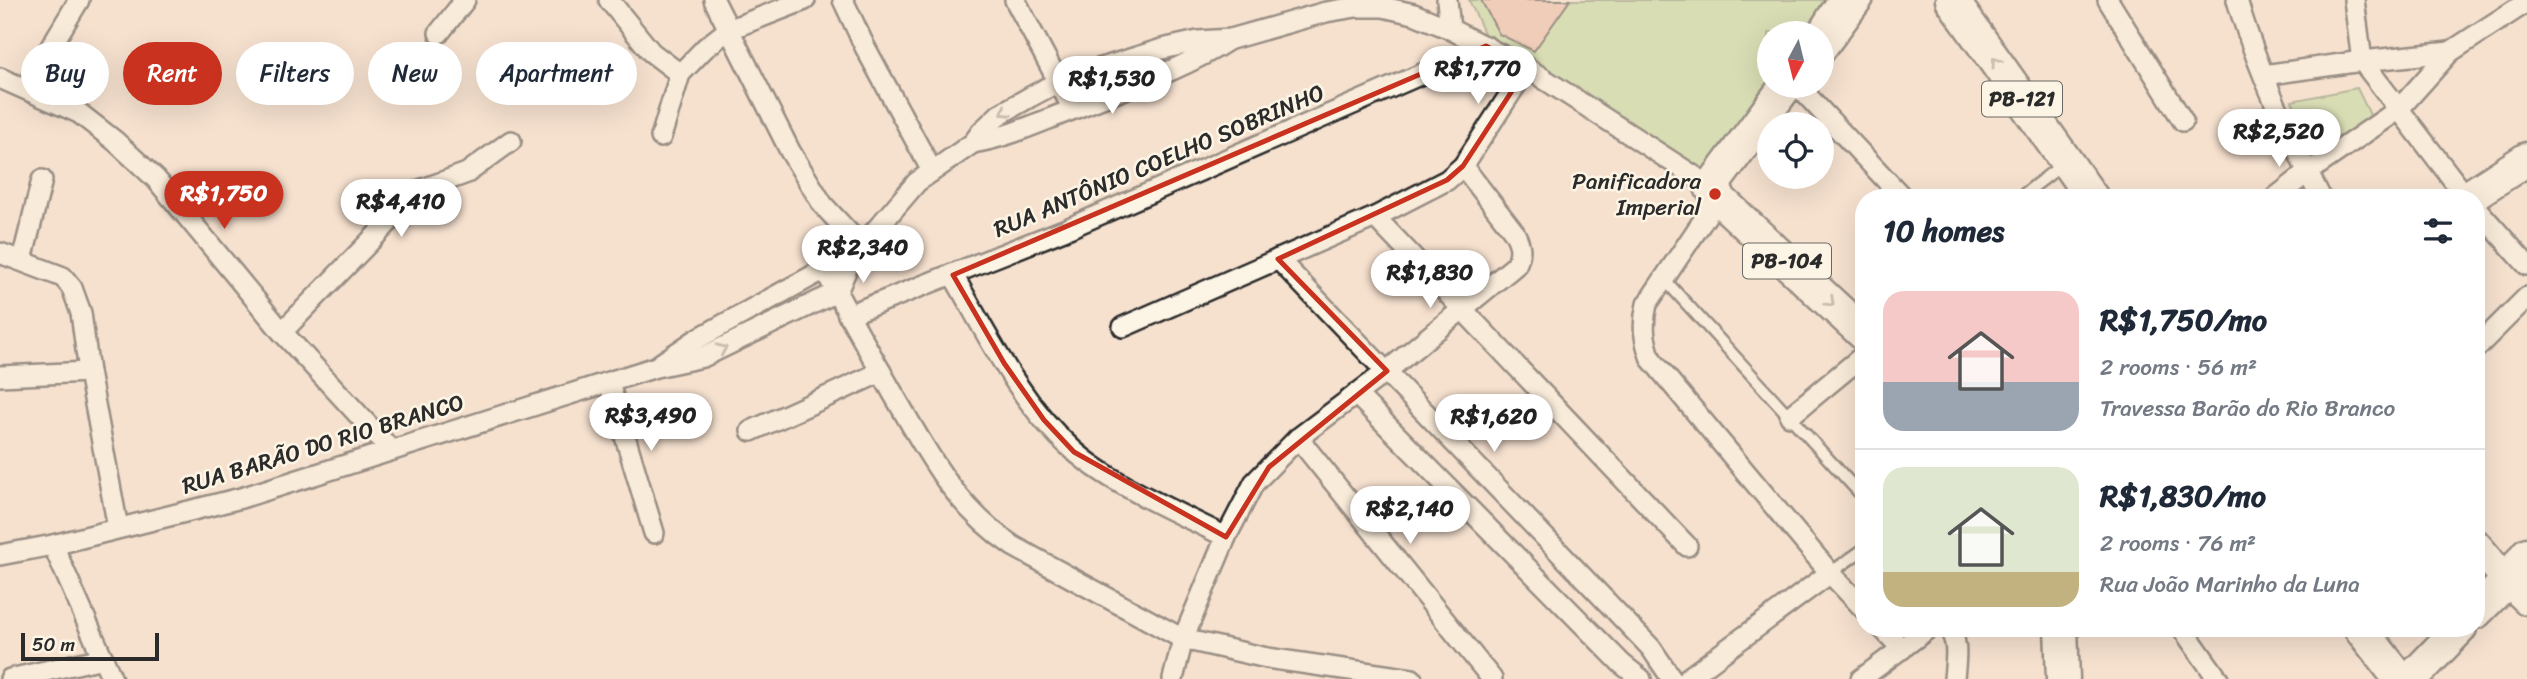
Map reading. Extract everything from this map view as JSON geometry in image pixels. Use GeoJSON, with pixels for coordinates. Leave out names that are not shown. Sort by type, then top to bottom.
{"type":"FeatureCollection","features":[{"type":"Feature","properties":{"kind":"main road"},"geometry":{"type":"LineString","coordinates":[[1832,21],[1845,0]]}},
{"type":"Feature","properties":{"kind":"main road","name":"PB-121"},"geometry":{"type":"LineString","coordinates":[[1952,0],[2086,189]]}},
{"type":"Feature","properties":{"kind":"main road"},"geometry":{"type":"LineString","coordinates":[[1715,192],[1738,147],[1784,98]]}},
{"type":"Feature","properties":{"kind":"main road"},"geometry":{"type":"LineString","coordinates":[[2481,189],[2527,159]]}},
{"type":"Feature","properties":{"kind":"main road","name":"PB-104"},"geometry":{"type":"LineString","coordinates":[[1715,192],[1855,325]]}},
{"type":"Feature","properties":{"kind":"main road"},"geometry":{"type":"LineString","coordinates":[[2485,607],[2517,591],[2527,554]]}},
{"type":"Feature","properties":{"kind":"main road"},"geometry":{"type":"LineString","coordinates":[[2062,637],[2063,679]]}},
{"type":"Feature","properties":{"kind":"main road"},"geometry":{"type":"LineString","coordinates":[[2367,637],[2400,679]]}},
{"type":"Feature","properties":{"kind":"main road"},"geometry":{"type":"LineString","coordinates":[[2411,679],[2451,637]]}},
{"type":"Feature","properties":{"kind":"street"},"geometry":{"type":"LineString","coordinates":[[54,42],[79,0]]}},
{"type":"Feature","properties":{"kind":"street"},"geometry":{"type":"LineString","coordinates":[[439,33],[465,0]]}},
{"type":"Feature","properties":{"kind":"street"},"geometry":{"type":"LineString","coordinates":[[609,0],[651,52],[680,74]]}},
{"type":"Feature","properties":{"kind":"street"},"geometry":{"type":"LineString","coordinates":[[714,0],[790,151],[857,253]]}},
{"type":"Feature","properties":{"kind":"street"},"geometry":{"type":"LineString","coordinates":[[661,137],[680,74],[705,48],[728,30],[805,0]]}},
{"type":"Feature","properties":{"kind":"street"},"geometry":{"type":"LineString","coordinates":[[842,0],[932,171]]}},
{"type":"Feature","properties":{"kind":"street"},"geometry":{"type":"LineString","coordinates":[[1015,0],[1073,109]]}},
{"type":"Feature","properties":{"kind":"street"},"geometry":{"type":"LineString","coordinates":[[1447,0],[1450,29]]}},
{"type":"Feature","properties":{"kind":"street"},"geometry":{"type":"LineString","coordinates":[[1834,40],[1863,0]]}},
{"type":"Feature","properties":{"kind":"street"},"geometry":{"type":"LineString","coordinates":[[2108,0],[2183,121]]}},
{"type":"Feature","properties":{"kind":"street"},"geometry":{"type":"LineString","coordinates":[[2238,0],[2248,37],[2316,189]]}},
{"type":"Feature","properties":{"kind":"street"},"geometry":{"type":"LineString","coordinates":[[2354,0],[2362,61],[2460,189]]}},
{"type":"Feature","properties":{"kind":"street"},"geometry":{"type":"LineString","coordinates":[[2286,189],[2398,110],[2450,52],[2527,2]]}},
{"type":"Feature","properties":{"kind":"street"},"geometry":{"type":"LineString","coordinates":[[837,292],[857,253],[908,192],[932,171],[973,143],[1000,114],[1060,81],[1162,49],[1198,41],[1231,39],[1326,12],[1356,7],[1383,7],[1404,12],[1486,46],[1527,68],[1715,192]]}},
{"type":"Feature","properties":{"kind":"street"},"geometry":{"type":"LineString","coordinates":[[973,143],[1016,133],[1200,59],[1231,39]]}},
{"type":"Feature","properties":{"kind":"street","name":"RUA ANTÔNIO COELHO SOBRINHO"},"geometry":{"type":"LineString","coordinates":[[848,315],[1069,228],[1486,46]]}},
{"type":"Feature","properties":{"kind":"street"},"geometry":{"type":"LineString","coordinates":[[2264,75],[2450,52]]}},
{"type":"Feature","properties":{"kind":"street"},"geometry":{"type":"LineString","coordinates":[[1123,327],[1375,217],[1447,180],[1463,166],[1527,68]]}},
{"type":"Feature","properties":{"kind":"street"},"geometry":{"type":"LineString","coordinates":[[3,79],[21,86]]}},
{"type":"Feature","properties":{"kind":"street"},"geometry":{"type":"LineString","coordinates":[[1807,98],[1894,189]]}},
{"type":"Feature","properties":{"kind":"street"},"geometry":{"type":"LineString","coordinates":[[62,105],[79,113],[115,141],[148,172],[282,332],[391,450]]}},
{"type":"Feature","properties":{"kind":"street"},"geometry":{"type":"LineString","coordinates":[[282,332],[420,190],[467,173],[511,141]]}},
{"type":"Feature","properties":{"kind":"street"},"geometry":{"type":"LineString","coordinates":[[1757,142],[1715,192],[1647,304],[1644,340],[1651,359],[1830,573],[1855,599]]}},
{"type":"Feature","properties":{"kind":"street"},"geometry":{"type":"LineString","coordinates":[[1172,679],[1183,639],[1226,537],[1254,483],[1298,438],[1387,371],[1516,265],[1521,254],[1514,232],[1463,166]]}},
{"type":"Feature","properties":{"kind":"street"},"geometry":{"type":"LineString","coordinates":[[22,260],[42,180]]}},
{"type":"Feature","properties":{"kind":"street"},"geometry":{"type":"LineString","coordinates":[[1375,217],[1687,546]]}},
{"type":"Feature","properties":{"kind":"street"},"geometry":{"type":"LineString","coordinates":[[2485,218],[2527,265]]}},
{"type":"Feature","properties":{"kind":"street"},"geometry":{"type":"LineString","coordinates":[[0,253],[62,277],[72,288],[81,313],[89,372],[118,528]]}},
{"type":"Feature","properties":{"kind":"street","name":"RUA BARÃO DO RIO BRANCO"},"geometry":{"type":"LineString","coordinates":[[656,367],[697,339],[824,268],[857,253]]}},
{"type":"Feature","properties":{"kind":"street"},"geometry":{"type":"LineString","coordinates":[[1278,259],[1651,648],[1672,679]]}},
{"type":"Feature","properties":{"kind":"street"},"geometry":{"type":"LineString","coordinates":[[824,268],[927,453],[956,494],[989,530],[1013,546],[1183,639],[1267,658],[1412,679]]}},
{"type":"Feature","properties":{"kind":"street"},"geometry":{"type":"LineString","coordinates":[[953,275],[1004,363],[1044,420],[1074,452],[1136,491],[1226,537]]}},
{"type":"Feature","properties":{"kind":"street","name":"RUA BARÃO DO RIO BRANCO"},"geometry":{"type":"LineString","coordinates":[[0,555],[53,545],[241,498],[656,367],[703,357],[837,292]]}},
{"type":"Feature","properties":{"kind":"street"},"geometry":{"type":"LineString","coordinates":[[2485,339],[2527,297]]}},
{"type":"Feature","properties":{"kind":"street"},"geometry":{"type":"LineString","coordinates":[[1790,416],[1855,362]]}},
{"type":"Feature","properties":{"kind":"street"},"geometry":{"type":"LineString","coordinates":[[0,376],[89,372]]}},
{"type":"Feature","properties":{"kind":"street"},"geometry":{"type":"LineString","coordinates":[[751,431],[881,372]]}},
{"type":"Feature","properties":{"kind":"street"},"geometry":{"type":"LineString","coordinates":[[608,383],[654,533]]}},
{"type":"Feature","properties":{"kind":"street"},"geometry":{"type":"LineString","coordinates":[[1356,394],[1622,664],[1641,679]]}},
{"type":"Feature","properties":{"kind":"street"},"geometry":{"type":"LineString","coordinates":[[1298,438],[1492,679]]}},
{"type":"Feature","properties":{"kind":"street"},"geometry":{"type":"LineString","coordinates":[[53,545],[112,679]]}},
{"type":"Feature","properties":{"kind":"street"},"geometry":{"type":"LineString","coordinates":[[2485,554],[2517,591]]}},
{"type":"Feature","properties":{"kind":"street"},"geometry":{"type":"LineString","coordinates":[[1687,679],[1830,573]]}},
{"type":"Feature","properties":{"kind":"street"},"geometry":{"type":"LineString","coordinates":[[1891,637],[1902,649]]}},
{"type":"Feature","properties":{"kind":"street"},"geometry":{"type":"LineString","coordinates":[[1861,679],[1917,637]]}},
{"type":"Feature","properties":{"kind":"street"},"geometry":{"type":"LineString","coordinates":[[1953,637],[1956,647],[1954,679]]}},
{"type":"Feature","properties":{"kind":"street"},"geometry":{"type":"LineString","coordinates":[[2188,637],[2218,679]]}},
{"type":"Feature","properties":{"kind":"street"},"geometry":{"type":"LineString","coordinates":[[10,679],[103,658]]}},
{"type":"Feature","properties":{"kind":"lane"},"geometry":{"type":"LineString","coordinates":[[2030,189],[2066,161]]}},
{"type":"Feature","properties":{"kind":"lane"},"geometry":{"type":"LineString","coordinates":[[1664,279],[1855,488]]}},
{"type":"Feature","properties":{"kind":"lane"},"geometry":{"type":"LineString","coordinates":[[1830,573],[1855,555]]}},
{"type":"Feature","properties":{"kind":"highlighted area"},"geometry":{"type":"Polygon","coordinates":[[[1486,46],[1527,68],[1463,166],[1447,180],[1278,259],[1387,371],[1269,467],[1226,537],[1074,452],[1044,420],[1004,363],[953,275],[1486,46]]]}},
{"type":"Feature","properties":{"kind":"green space"},"geometry":{"type":"Polygon","coordinates":[[[1469,0],[1839,0],[1822,21],[1757,21],[1757,98],[1761,98],[1711,173],[1682,167],[1490,46],[1469,0]]]}},
{"type":"Feature","properties":{"kind":"green space"},"geometry":{"type":"Polygon","coordinates":[[[2357,88],[2372,119],[2315,156],[2292,101],[2357,88]]]}},
{"type":"Feature","properties":{"kind":"building"},"geometry":{"type":"Polygon","coordinates":[[[1481,0],[1570,0],[1534,51],[1499,34],[1481,0]]]}},
{"type":"Feature","properties":{"kind":"place","name":"Panificadora Imperial"},"geometry":{"type":"Point","coordinates":[1715,194]}}]}
